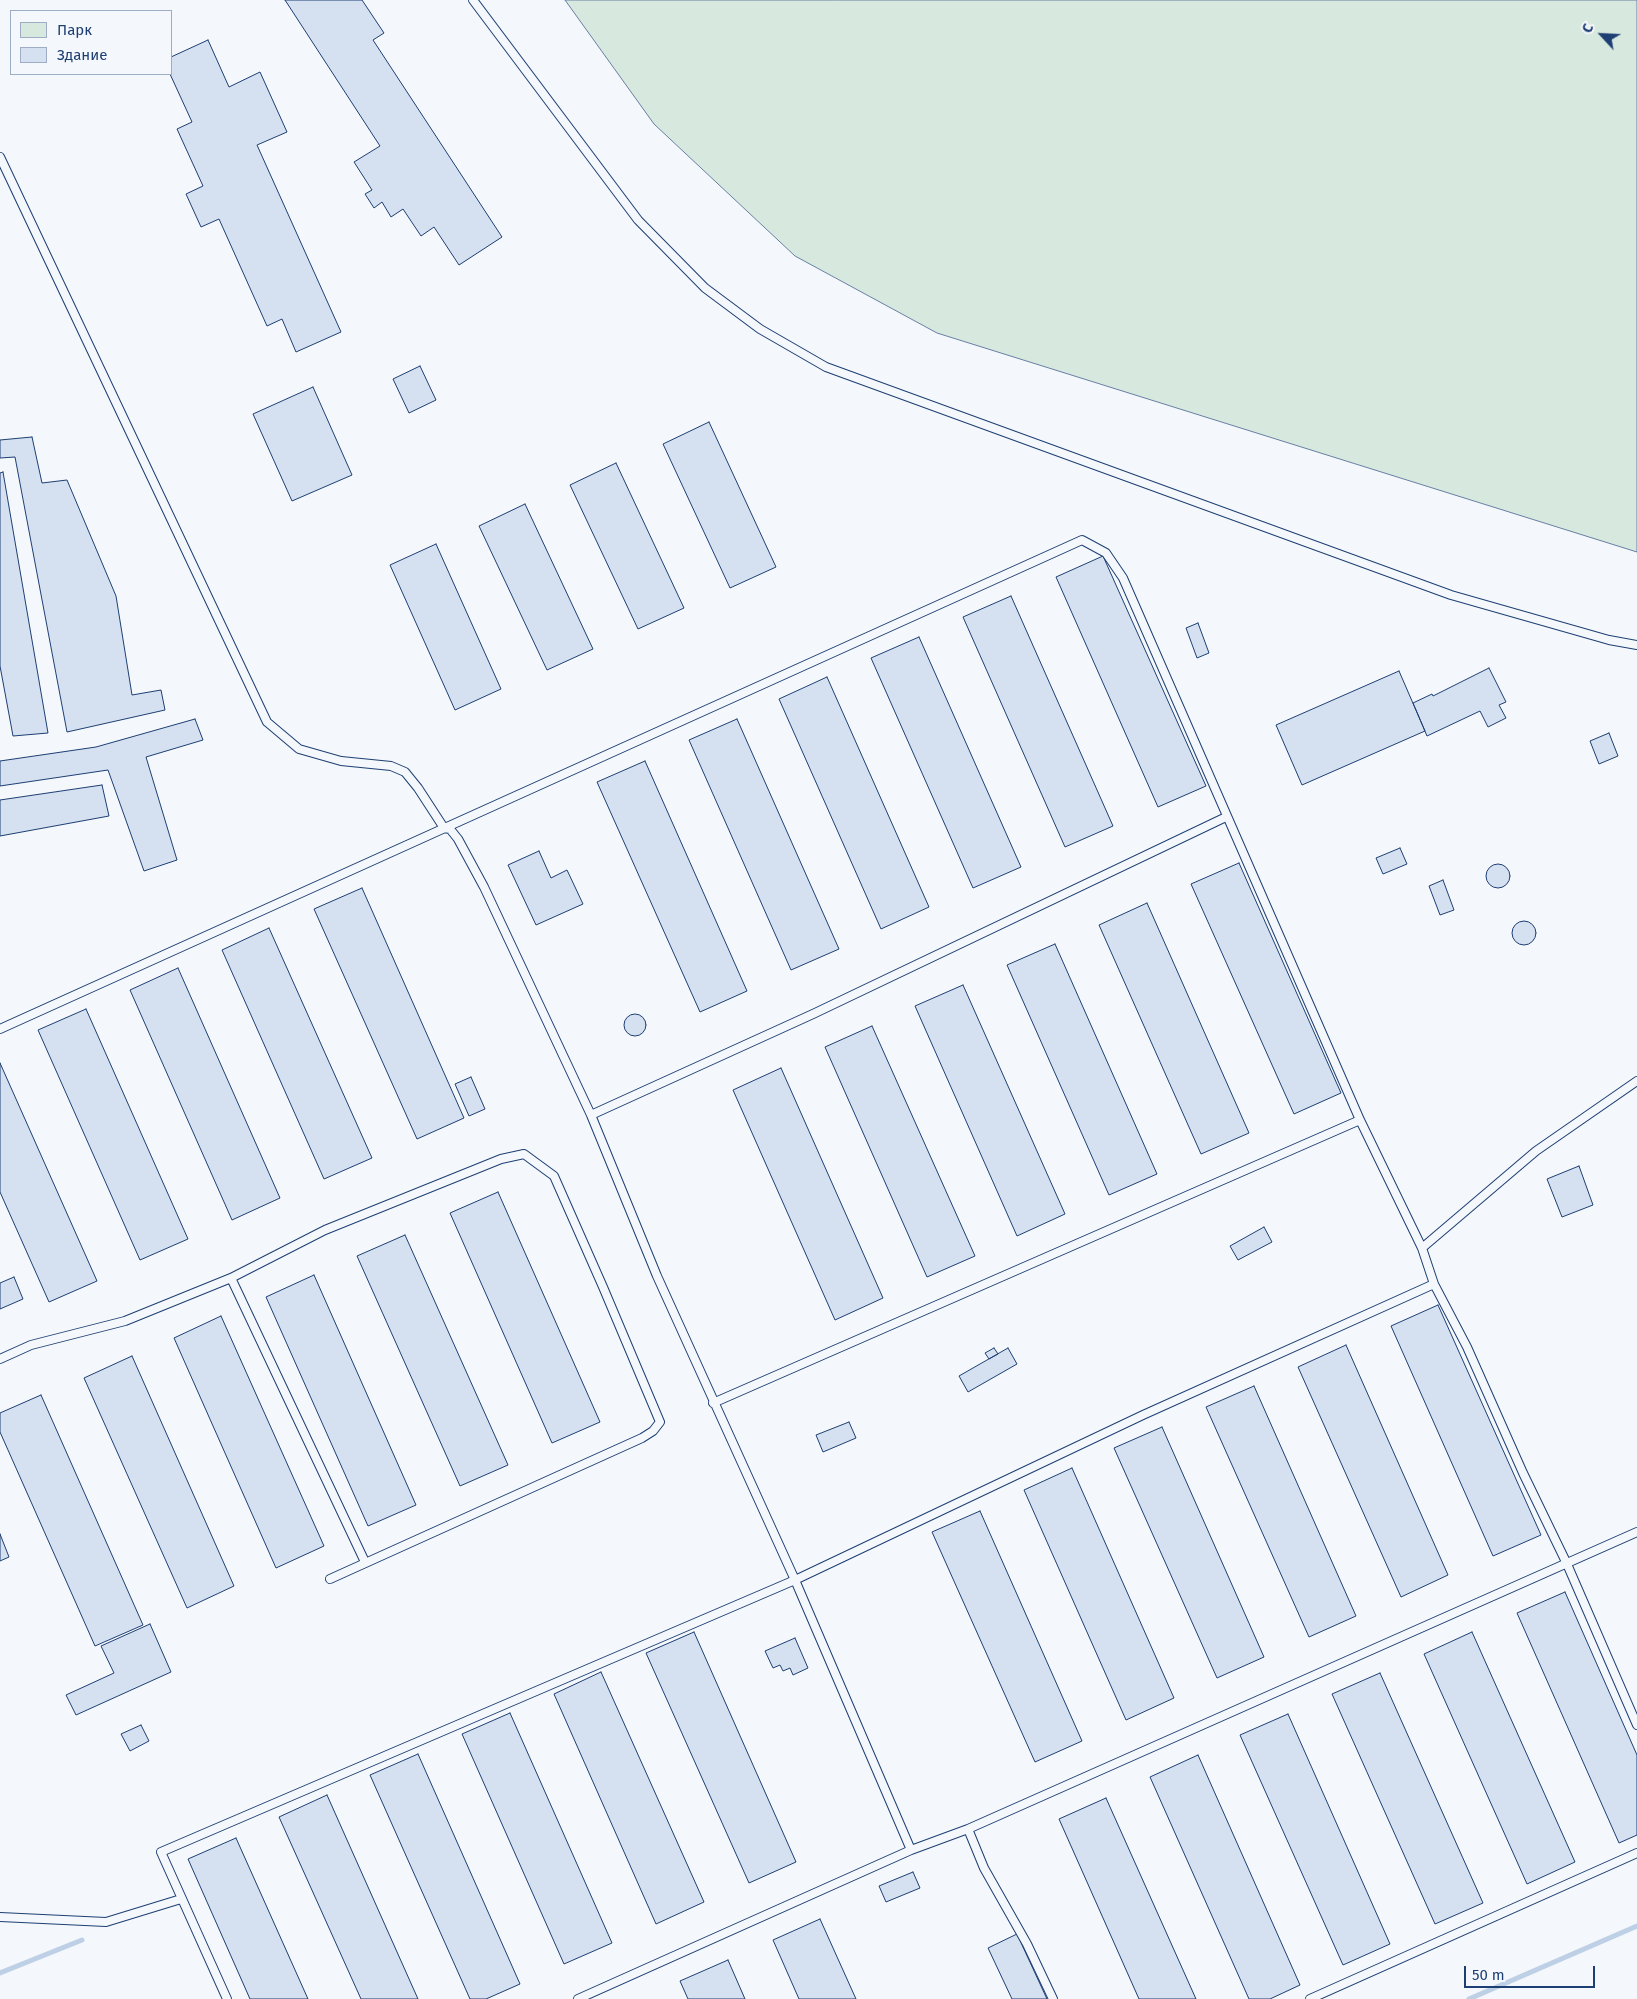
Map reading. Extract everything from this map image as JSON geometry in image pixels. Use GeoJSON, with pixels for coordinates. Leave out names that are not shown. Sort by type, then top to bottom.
{"type":"FeatureCollection","features":[{"type":"Feature","properties":{"kind":"lane"},"geometry":{"type":"LineString","coordinates":[[473,0],[638,220],[705,288],[760,329],[826,367],[1452,595],[1610,640],[1637,645]]}},
{"type":"Feature","properties":{"kind":"lane"},"geometry":{"type":"LineString","coordinates":[[0,156],[267,722],[299,749],[341,761],[391,766],[405,772],[418,788],[444,828],[450,829],[458,839],[484,887],[590,1115],[657,1276],[713,1403],[795,1580],[911,1850]]}},
{"type":"Feature","properties":{"kind":"lane"},"geometry":{"type":"LineString","coordinates":[[0,1029],[1082,540],[1106,554],[1123,578],[1360,1120],[1422,1248],[1434,1284],[1467,1347],[1523,1473],[1567,1564],[1637,1725]]}},
{"type":"Feature","properties":{"kind":"lane"},"geometry":{"type":"LineString","coordinates":[[590,1115],[813,1014],[1226,817]]}},
{"type":"Feature","properties":{"kind":"lane"},"geometry":{"type":"LineString","coordinates":[[1422,1248],[1536,1151],[1637,1080]]}},
{"type":"Feature","properties":{"kind":"lane"},"geometry":{"type":"LineString","coordinates":[[713,1403],[1360,1120]]}},
{"type":"Feature","properties":{"kind":"lane"},"geometry":{"type":"LineString","coordinates":[[0,1359],[31,1345],[125,1321],[231,1278],[325,1230],[501,1159],[524,1154],[554,1176],[604,1286],[660,1422],[653,1431],[642,1438],[330,1579]]}},
{"type":"Feature","properties":{"kind":"lane"},"geometry":{"type":"LineString","coordinates":[[231,1278],[365,1562]]}},
{"type":"Feature","properties":{"kind":"lane"},"geometry":{"type":"LineString","coordinates":[[227,1999],[161,1852],[795,1580],[1143,1415],[1434,1284]]}},
{"type":"Feature","properties":{"kind":"lane"},"geometry":{"type":"LineString","coordinates":[[578,1999],[911,1850],[968,1829],[1637,1532]]}},
{"type":"Feature","properties":{"kind":"lane"},"geometry":{"type":"LineString","coordinates":[[968,1829],[984,1868],[1027,1944],[1054,1999]]}},
{"type":"Feature","properties":{"kind":"lane"},"geometry":{"type":"LineString","coordinates":[[1310,1999],[1637,1853]]}},
{"type":"Feature","properties":{"kind":"lane"},"geometry":{"type":"LineString","coordinates":[[0,1918],[106,1922],[181,1899]]}},
{"type":"Feature","properties":{"kind":"green space"},"geometry":{"type":"Polygon","coordinates":[[[565,0],[1637,0],[1637,552],[937,333],[795,256],[654,124],[565,0]]]}},
{"type":"Feature","properties":{"kind":"building"},"geometry":{"type":"Polygon","coordinates":[[[285,0],[362,0],[384,33],[373,40],[502,237],[459,265],[434,227],[421,236],[403,209],[391,217],[382,202],[374,208],[365,194],[372,190],[354,162],[380,146],[285,0]]]}},
{"type":"Feature","properties":{"kind":"building"},"geometry":{"type":"Polygon","coordinates":[[[208,40],[229,87],[260,72],[287,132],[257,145],[341,332],[296,352],[282,319],[267,326],[219,219],[201,227],[186,194],[203,186],[177,129],[192,122],[170,75],[172,75],[172,57],[208,40]]]}},
{"type":"Feature","properties":{"kind":"building"},"geometry":{"type":"Polygon","coordinates":[[[420,366],[436,400],[409,413],[393,379],[420,366]]]}},
{"type":"Feature","properties":{"kind":"building"},"geometry":{"type":"Polygon","coordinates":[[[313,387],[352,475],[292,501],[253,414],[313,387]]]}},
{"type":"Feature","properties":{"kind":"building"},"geometry":{"type":"Polygon","coordinates":[[[709,422],[776,567],[730,588],[663,444],[709,422]]]}},
{"type":"Feature","properties":{"kind":"building"},"geometry":{"type":"Polygon","coordinates":[[[32,437],[42,483],[67,480],[116,596],[132,695],[161,690],[165,710],[67,732],[15,457],[0,458],[0,440],[32,437]]]}},
{"type":"Feature","properties":{"kind":"building"},"geometry":{"type":"Polygon","coordinates":[[[616,463],[684,608],[638,629],[570,485],[616,463]]]}},
{"type":"Feature","properties":{"kind":"building"},"geometry":{"type":"Polygon","coordinates":[[[3,472],[48,733],[13,736],[0,666],[0,473],[3,472]]]}},
{"type":"Feature","properties":{"kind":"building"},"geometry":{"type":"Polygon","coordinates":[[[525,504],[593,649],[547,670],[479,526],[525,504]]]}},
{"type":"Feature","properties":{"kind":"building"},"geometry":{"type":"Polygon","coordinates":[[[436,544],[501,689],[455,710],[390,565],[436,544]]]}},
{"type":"Feature","properties":{"kind":"building"},"geometry":{"type":"Polygon","coordinates":[[[1103,556],[1206,786],[1158,807],[1056,577],[1103,556]]]}},
{"type":"Feature","properties":{"kind":"building"},"geometry":{"type":"Polygon","coordinates":[[[1011,596],[1113,826],[1065,847],[963,617],[1011,596]]]}},
{"type":"Feature","properties":{"kind":"building"},"geometry":{"type":"Polygon","coordinates":[[[1198,623],[1209,653],[1197,658],[1186,628],[1198,623]]]}},
{"type":"Feature","properties":{"kind":"building"},"geometry":{"type":"Polygon","coordinates":[[[919,637],[1021,867],[973,888],[871,658],[919,637]]]}},
{"type":"Feature","properties":{"kind":"building"},"geometry":{"type":"Polygon","coordinates":[[[1489,668],[1506,702],[1499,705],[1506,718],[1488,727],[1480,711],[1427,736],[1413,703],[1432,694],[1433,696],[1489,668]]]}},
{"type":"Feature","properties":{"kind":"building"},"geometry":{"type":"Polygon","coordinates":[[[1399,671],[1425,731],[1302,785],[1276,725],[1399,671]]]}},
{"type":"Feature","properties":{"kind":"building"},"geometry":{"type":"Polygon","coordinates":[[[827,677],[929,907],[881,929],[779,699],[827,677]]]}},
{"type":"Feature","properties":{"kind":"building"},"geometry":{"type":"Polygon","coordinates":[[[195,719],[203,740],[146,757],[177,860],[144,871],[108,770],[0,786],[0,761],[96,747],[195,719]]]}},
{"type":"Feature","properties":{"kind":"building"},"geometry":{"type":"Polygon","coordinates":[[[737,719],[839,949],[791,970],[689,740],[737,719]]]}},
{"type":"Feature","properties":{"kind":"building"},"geometry":{"type":"Polygon","coordinates":[[[1609,733],[1618,756],[1599,764],[1590,741],[1609,733]]]}},
{"type":"Feature","properties":{"kind":"building"},"geometry":{"type":"Polygon","coordinates":[[[645,761],[747,991],[700,1012],[597,782],[645,761]]]}},
{"type":"Feature","properties":{"kind":"building"},"geometry":{"type":"Polygon","coordinates":[[[102,785],[109,816],[0,836],[0,800],[102,785]]]}},
{"type":"Feature","properties":{"kind":"building"},"geometry":{"type":"Polygon","coordinates":[[[1400,848],[1407,864],[1383,874],[1376,858],[1400,848]]]}},
{"type":"Feature","properties":{"kind":"building"},"geometry":{"type":"Polygon","coordinates":[[[539,851],[551,878],[567,870],[583,904],[536,925],[508,865],[539,851]]]}},
{"type":"Feature","properties":{"kind":"building"},"geometry":{"type":"Polygon","coordinates":[[[1239,863],[1341,1093],[1294,1114],[1191,884],[1239,863]]]}},
{"type":"Feature","properties":{"kind":"building"},"geometry":{"type":"Polygon","coordinates":[[[1498,864],[1507,867],[1510,876],[1507,885],[1498,888],[1489,885],[1486,876],[1489,867],[1498,864]]]}},
{"type":"Feature","properties":{"kind":"building"},"geometry":{"type":"Polygon","coordinates":[[[1443,880],[1454,910],[1440,915],[1429,886],[1443,880]]]}},
{"type":"Feature","properties":{"kind":"building"},"geometry":{"type":"Polygon","coordinates":[[[362,888],[464,1118],[417,1139],[314,909],[362,888]]]}},
{"type":"Feature","properties":{"kind":"building"},"geometry":{"type":"Polygon","coordinates":[[[1147,903],[1249,1133],[1201,1154],[1099,925],[1147,903]]]}},
{"type":"Feature","properties":{"kind":"building"},"geometry":{"type":"Polygon","coordinates":[[[1524,921],[1533,924],[1536,933],[1533,942],[1524,945],[1515,942],[1512,933],[1515,924],[1524,921]]]}},
{"type":"Feature","properties":{"kind":"building"},"geometry":{"type":"Polygon","coordinates":[[[269,928],[372,1158],[324,1179],[222,950],[269,928]]]}},
{"type":"Feature","properties":{"kind":"building"},"geometry":{"type":"Polygon","coordinates":[[[1055,944],[1157,1174],[1109,1195],[1007,965],[1055,944]]]}},
{"type":"Feature","properties":{"kind":"building"},"geometry":{"type":"Polygon","coordinates":[[[178,968],[280,1198],[232,1220],[130,990],[178,968]]]}},
{"type":"Feature","properties":{"kind":"building"},"geometry":{"type":"Polygon","coordinates":[[[963,985],[1065,1214],[1017,1236],[915,1006],[963,985]]]}},
{"type":"Feature","properties":{"kind":"building"},"geometry":{"type":"Polygon","coordinates":[[[86,1009],[188,1239],[140,1260],[38,1030],[86,1009]]]}},
{"type":"Feature","properties":{"kind":"building"},"geometry":{"type":"Polygon","coordinates":[[[635,1014],[643,1017],[646,1025],[643,1033],[635,1036],[627,1033],[624,1025],[627,1017],[635,1014]]]}},
{"type":"Feature","properties":{"kind":"building"},"geometry":{"type":"Polygon","coordinates":[[[872,1026],[975,1256],[927,1277],[825,1047],[872,1026]]]}},
{"type":"Feature","properties":{"kind":"building"},"geometry":{"type":"Polygon","coordinates":[[[0,1063],[97,1281],[49,1302],[0,1192],[0,1063]]]}},
{"type":"Feature","properties":{"kind":"building"},"geometry":{"type":"Polygon","coordinates":[[[781,1068],[883,1298],[835,1320],[733,1090],[781,1068]]]}},
{"type":"Feature","properties":{"kind":"building"},"geometry":{"type":"Polygon","coordinates":[[[471,1077],[485,1109],[469,1116],[455,1084],[471,1077]]]}},
{"type":"Feature","properties":{"kind":"building"},"geometry":{"type":"Polygon","coordinates":[[[1579,1166],[1593,1205],[1562,1217],[1547,1179],[1579,1166]]]}},
{"type":"Feature","properties":{"kind":"building"},"geometry":{"type":"Polygon","coordinates":[[[498,1192],[600,1422],[552,1443],[450,1213],[498,1192]]]}},
{"type":"Feature","properties":{"kind":"building"},"geometry":{"type":"Polygon","coordinates":[[[1264,1227],[1272,1242],[1238,1260],[1230,1246],[1264,1227]]]}},
{"type":"Feature","properties":{"kind":"building"},"geometry":{"type":"Polygon","coordinates":[[[405,1235],[508,1465],[460,1486],[357,1256],[405,1235]]]}},
{"type":"Feature","properties":{"kind":"building"},"geometry":{"type":"Polygon","coordinates":[[[314,1275],[416,1505],[368,1526],[266,1297],[314,1275]]]}},
{"type":"Feature","properties":{"kind":"building"},"geometry":{"type":"Polygon","coordinates":[[[14,1277],[23,1299],[0,1309],[0,1283],[14,1277]]]}},
{"type":"Feature","properties":{"kind":"building"},"geometry":{"type":"Polygon","coordinates":[[[1438,1305],[1541,1535],[1493,1556],[1391,1326],[1438,1305]]]}},
{"type":"Feature","properties":{"kind":"building"},"geometry":{"type":"Polygon","coordinates":[[[221,1316],[324,1546],[276,1568],[174,1338],[221,1316]]]}},
{"type":"Feature","properties":{"kind":"building"},"geometry":{"type":"Polygon","coordinates":[[[1346,1345],[1448,1575],[1401,1597],[1298,1367],[1346,1345]]]}},
{"type":"Feature","properties":{"kind":"building"},"geometry":{"type":"Polygon","coordinates":[[[994,1348],[998,1354],[989,1359],[985,1353],[994,1348]]]}},
{"type":"Feature","properties":{"kind":"building"},"geometry":{"type":"Polygon","coordinates":[[[1008,1348],[1017,1364],[968,1392],[959,1376],[1008,1348]]]}},
{"type":"Feature","properties":{"kind":"building"},"geometry":{"type":"Polygon","coordinates":[[[132,1356],[234,1586],[187,1608],[84,1378],[132,1356]]]}},
{"type":"Feature","properties":{"kind":"building"},"geometry":{"type":"Polygon","coordinates":[[[1254,1386],[1356,1616],[1309,1637],[1206,1407],[1254,1386]]]}},
{"type":"Feature","properties":{"kind":"building"},"geometry":{"type":"Polygon","coordinates":[[[41,1395],[143,1625],[95,1646],[0,1432],[0,1413],[41,1395]]]}},
{"type":"Feature","properties":{"kind":"building"},"geometry":{"type":"Polygon","coordinates":[[[849,1422],[856,1438],[823,1452],[816,1435],[849,1422]]]}},
{"type":"Feature","properties":{"kind":"building"},"geometry":{"type":"Polygon","coordinates":[[[1162,1427],[1264,1657],[1217,1678],[1114,1448],[1162,1427]]]}},
{"type":"Feature","properties":{"kind":"building"},"geometry":{"type":"Polygon","coordinates":[[[1072,1468],[1174,1698],[1126,1720],[1024,1490],[1072,1468]]]}},
{"type":"Feature","properties":{"kind":"building"},"geometry":{"type":"Polygon","coordinates":[[[980,1511],[1082,1741],[1035,1762],[932,1532],[980,1511]]]}},
{"type":"Feature","properties":{"kind":"building"},"geometry":{"type":"Polygon","coordinates":[[[0,1534],[9,1557],[0,1561],[0,1534]]]}},
{"type":"Feature","properties":{"kind":"building"},"geometry":{"type":"Polygon","coordinates":[[[1565,1592],[1637,1755],[1637,1835],[1619,1843],[1517,1613],[1565,1592]]]}},
{"type":"Feature","properties":{"kind":"building"},"geometry":{"type":"Polygon","coordinates":[[[150,1624],[171,1672],[76,1715],[66,1695],[114,1673],[101,1646],[150,1624]]]}},
{"type":"Feature","properties":{"kind":"building"},"geometry":{"type":"Polygon","coordinates":[[[694,1632],[796,1862],[749,1883],[646,1653],[694,1632]]]}},
{"type":"Feature","properties":{"kind":"building"},"geometry":{"type":"Polygon","coordinates":[[[1472,1632],[1575,1862],[1527,1884],[1424,1654],[1472,1632]]]}},
{"type":"Feature","properties":{"kind":"building"},"geometry":{"type":"Polygon","coordinates":[[[795,1638],[808,1668],[793,1675],[790,1668],[783,1671],[780,1665],[773,1668],[765,1651],[795,1638]]]}},
{"type":"Feature","properties":{"kind":"building"},"geometry":{"type":"Polygon","coordinates":[[[601,1672],[704,1902],[656,1924],[554,1694],[601,1672]]]}},
{"type":"Feature","properties":{"kind":"building"},"geometry":{"type":"Polygon","coordinates":[[[1380,1673],[1483,1903],[1435,1924],[1332,1694],[1380,1673]]]}},
{"type":"Feature","properties":{"kind":"building"},"geometry":{"type":"Polygon","coordinates":[[[510,1713],[612,1943],[564,1964],[462,1734],[510,1713]]]}},
{"type":"Feature","properties":{"kind":"building"},"geometry":{"type":"Polygon","coordinates":[[[1288,1714],[1390,1944],[1343,1965],[1240,1735],[1288,1714]]]}},
{"type":"Feature","properties":{"kind":"building"},"geometry":{"type":"Polygon","coordinates":[[[141,1725],[149,1741],[130,1751],[121,1734],[141,1725]]]}},
{"type":"Feature","properties":{"kind":"building"},"geometry":{"type":"Polygon","coordinates":[[[418,1754],[520,1984],[486,1999],[470,1999],[370,1775],[418,1754]]]}},
{"type":"Feature","properties":{"kind":"building"},"geometry":{"type":"Polygon","coordinates":[[[1198,1755],[1300,1985],[1270,1999],[1249,1999],[1150,1777],[1198,1755]]]}},
{"type":"Feature","properties":{"kind":"building"},"geometry":{"type":"Polygon","coordinates":[[[327,1795],[418,1999],[361,1999],[279,1817],[327,1795]]]}},
{"type":"Feature","properties":{"kind":"building"},"geometry":{"type":"Polygon","coordinates":[[[1106,1798],[1196,1999],[1139,1999],[1059,1819],[1106,1798]]]}},
{"type":"Feature","properties":{"kind":"building"},"geometry":{"type":"Polygon","coordinates":[[[236,1838],[308,1999],[250,1999],[188,1859],[236,1838]]]}},
{"type":"Feature","properties":{"kind":"building"},"geometry":{"type":"Polygon","coordinates":[[[913,1872],[920,1888],[886,1902],[879,1886],[913,1872]]]}},
{"type":"Feature","properties":{"kind":"building"},"geometry":{"type":"Polygon","coordinates":[[[820,1919],[856,1999],[799,1999],[773,1940],[820,1919]]]}},
{"type":"Feature","properties":{"kind":"building"},"geometry":{"type":"Polygon","coordinates":[[[1017,1934],[1047,1999],[1012,1999],[988,1948],[1017,1934]]]}},
{"type":"Feature","properties":{"kind":"building"},"geometry":{"type":"Polygon","coordinates":[[[728,1960],[745,1999],[688,1999],[680,1981],[728,1960]]]}},
{"type":"Feature","properties":{"kind":"waterway"},"geometry":{"type":"LineString","coordinates":[[1469,1999],[1637,1926]]}},
{"type":"Feature","properties":{"kind":"waterway"},"geometry":{"type":"LineString","coordinates":[[0,1973],[82,1940]]}}]}
